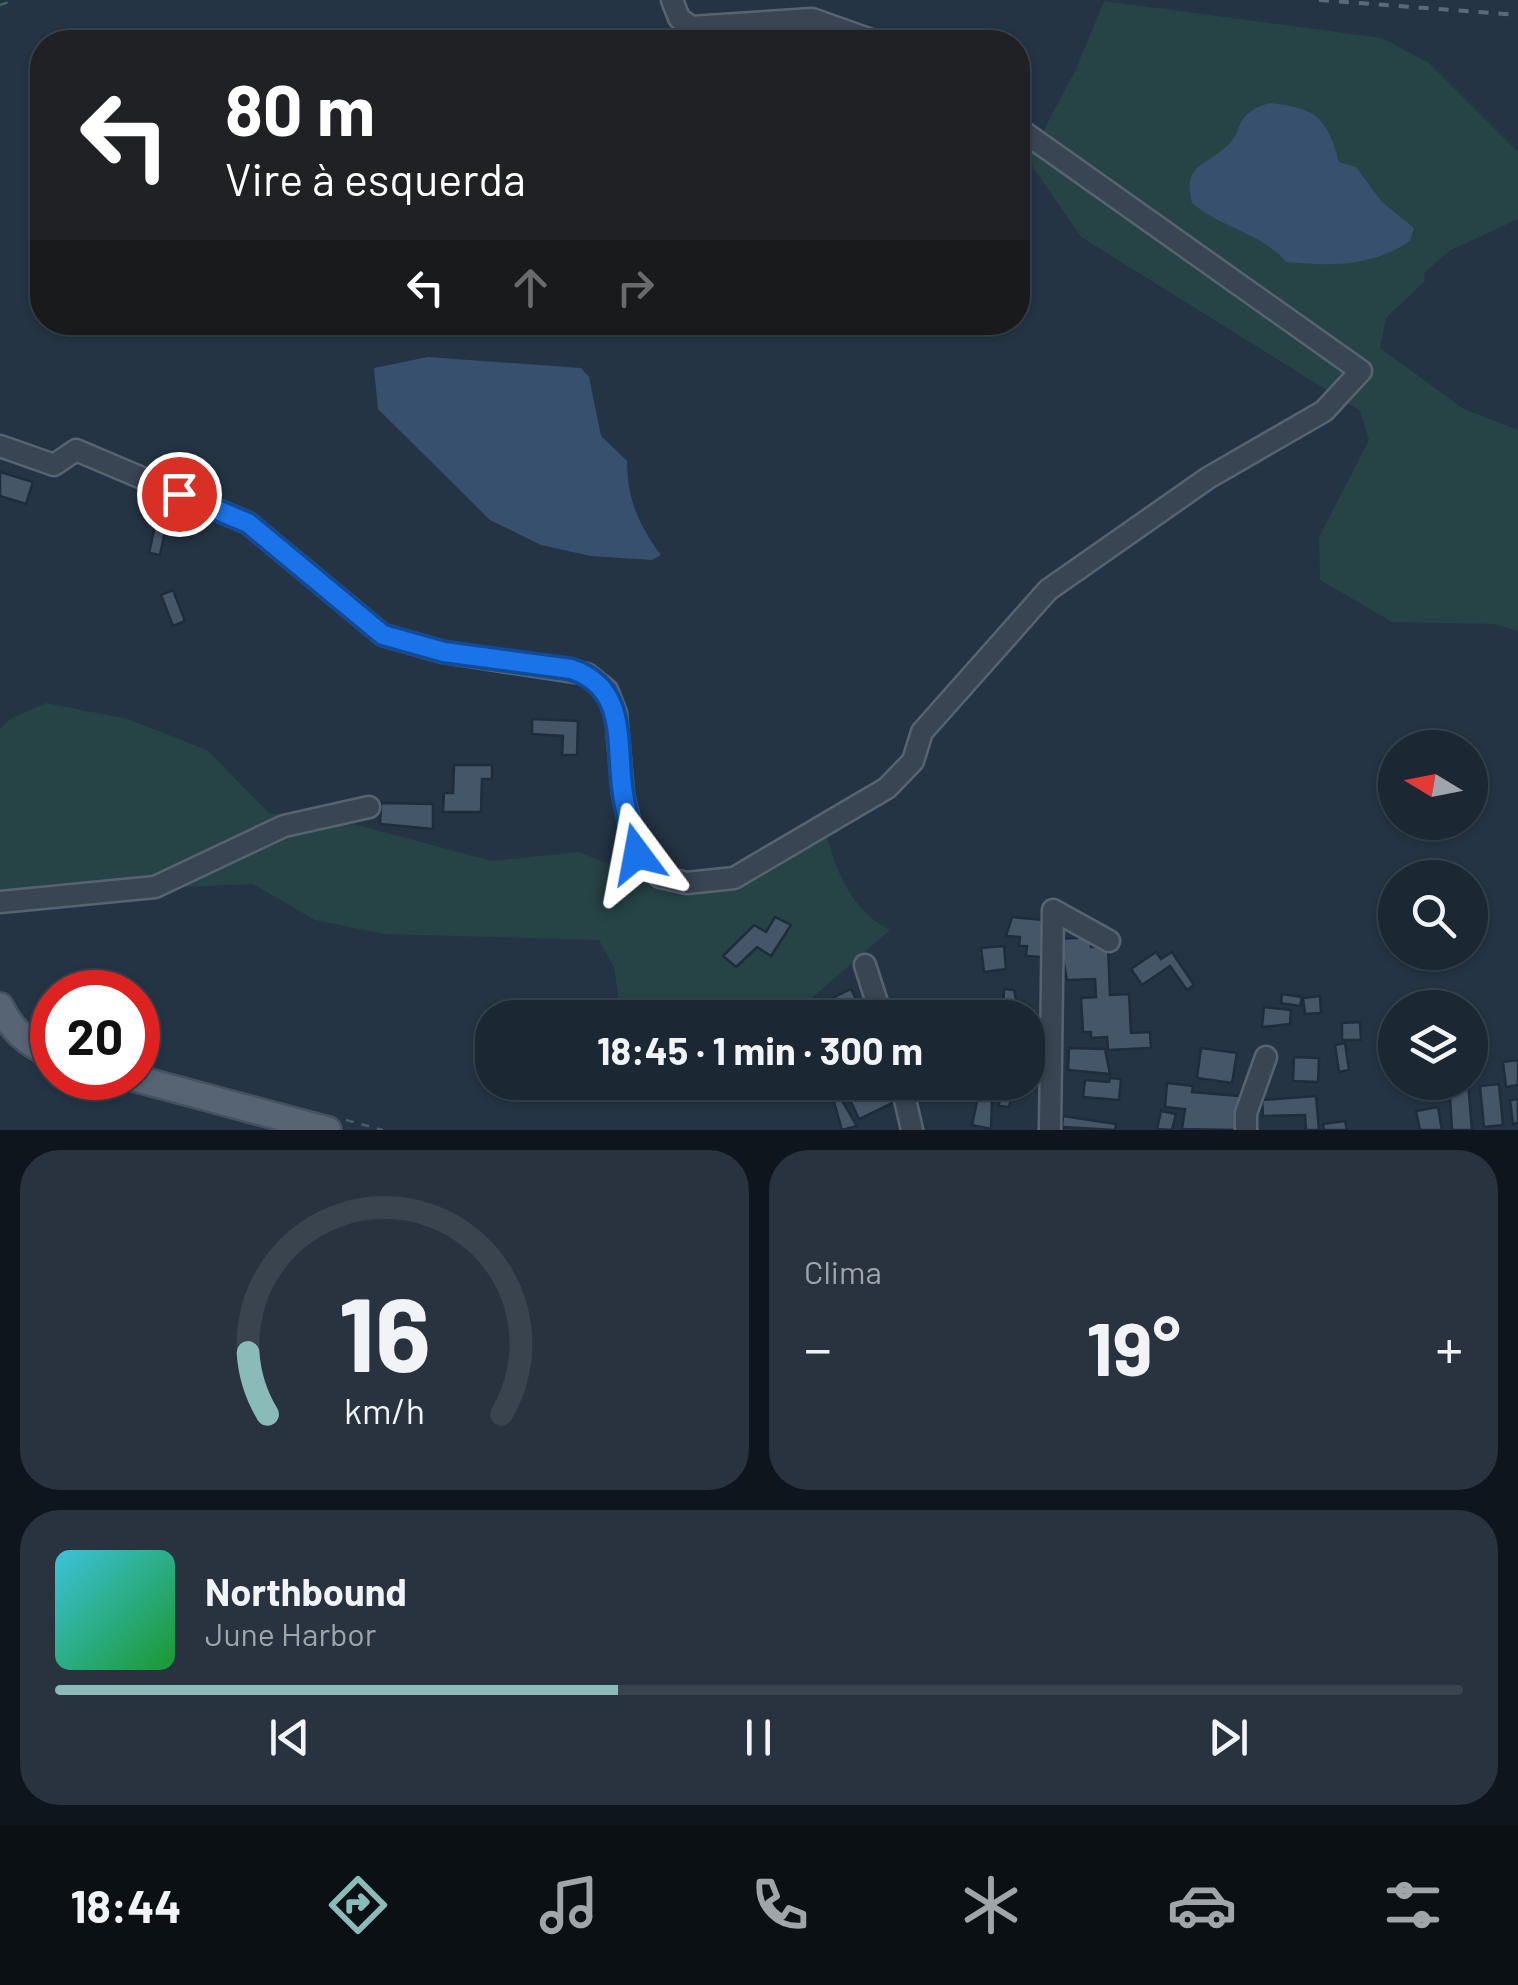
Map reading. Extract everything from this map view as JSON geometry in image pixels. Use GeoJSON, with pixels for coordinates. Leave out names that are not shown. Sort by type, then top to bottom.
{"type":"FeatureCollection","features":[{"type":"Feature","properties":{"kind":"main road"},"geometry":{"type":"LineString","coordinates":[[3,1018],[30,1042]]}},
{"type":"Feature","properties":{"kind":"main road"},"geometry":{"type":"LineString","coordinates":[[160,1085],[328,1130]]}},
{"type":"Feature","properties":{"kind":"street"},"geometry":{"type":"LineString","coordinates":[[672,0],[679,18],[691,27],[812,19],[843,30]]}},
{"type":"Feature","properties":{"kind":"street"},"geometry":{"type":"LineString","coordinates":[[0,446],[54,466],[76,450],[248,523],[383,635],[444,652],[587,674],[607,690],[616,713],[623,794],[637,854],[645,867],[660,878],[688,884],[734,878],[887,788],[912,760],[922,732],[1048,590],[1208,478],[1324,411],[1361,371],[1030,137]]}},
{"type":"Feature","properties":{"kind":"street"},"geometry":{"type":"LineString","coordinates":[[0,902],[154,887],[284,826],[368,807]]}},
{"type":"Feature","properties":{"kind":"street"},"geometry":{"type":"LineString","coordinates":[[1050,1130],[1053,910],[1109,941]]}},
{"type":"Feature","properties":{"kind":"street"},"geometry":{"type":"LineString","coordinates":[[864,965],[876,1000]]}},
{"type":"Feature","properties":{"kind":"street"},"geometry":{"type":"LineString","coordinates":[[1246,1130],[1246,1113],[1266,1057]]}},
{"type":"Feature","properties":{"kind":"street"},"geometry":{"type":"LineString","coordinates":[[905,1100],[912,1130]]}},
{"type":"Feature","properties":{"kind":"path"},"geometry":{"type":"LineString","coordinates":[[0,4],[14,0]]}},
{"type":"Feature","properties":{"kind":"green space"},"geometry":{"type":"Polygon","coordinates":[[[1104,1],[1382,38],[1429,63],[1518,152],[1518,219],[1449,251],[1424,273],[1425,281],[1386,318],[1380,348],[1464,409],[1518,430],[1518,631],[1494,624],[1392,622],[1320,580],[1319,537],[1369,440],[1360,411],[1081,237],[1030,163],[1104,1]]]}},
{"type":"Feature","properties":{"kind":"green space"},"geometry":{"type":"Polygon","coordinates":[[[46,703],[128,719],[207,750],[269,813],[361,826],[492,861],[579,852],[658,884],[743,882],[826,832],[855,901],[890,930],[810,1000],[619,1000],[614,967],[599,940],[384,934],[315,920],[253,884],[0,895],[0,729],[10,719],[46,703]]]}},
{"type":"Feature","properties":{"kind":"water"},"geometry":{"type":"Polygon","coordinates":[[[1269,103],[1298,108],[1317,118],[1330,134],[1339,162],[1356,167],[1382,202],[1414,228],[1410,241],[1381,256],[1351,263],[1286,262],[1266,244],[1192,203],[1190,181],[1197,168],[1232,141],[1249,113],[1269,103]]]}},
{"type":"Feature","properties":{"kind":"water"},"geometry":{"type":"Polygon","coordinates":[[[428,357],[581,368],[589,377],[601,436],[627,461],[636,511],[661,555],[652,560],[591,556],[541,545],[490,520],[378,409],[374,368],[428,357]]]}},
{"type":"Feature","properties":{"kind":"building"},"geometry":{"type":"Polygon","coordinates":[[[0,472],[33,482],[26,504],[0,496],[0,472]]]}},
{"type":"Feature","properties":{"kind":"building"},"geometry":{"type":"Polygon","coordinates":[[[145,512],[168,517],[160,555],[149,553],[156,521],[144,519],[145,512]]]}},
{"type":"Feature","properties":{"kind":"building"},"geometry":{"type":"Polygon","coordinates":[[[173,590],[185,621],[173,626],[161,595],[173,590]]]}},
{"type":"Feature","properties":{"kind":"building"},"geometry":{"type":"Polygon","coordinates":[[[532,719],[578,721],[577,755],[562,755],[563,736],[532,734],[532,719]]]}},
{"type":"Feature","properties":{"kind":"building"},"geometry":{"type":"Polygon","coordinates":[[[454,765],[492,765],[492,779],[482,779],[481,812],[443,812],[444,793],[453,793],[454,765]]]}},
{"type":"Feature","properties":{"kind":"building"},"geometry":{"type":"Polygon","coordinates":[[[381,803],[433,804],[433,829],[380,824],[381,803]]]}},
{"type":"Feature","properties":{"kind":"building"},"geometry":{"type":"Polygon","coordinates":[[[775,917],[791,925],[771,956],[757,947],[736,967],[723,956],[754,925],[766,932],[775,917]]]}},
{"type":"Feature","properties":{"kind":"building"},"geometry":{"type":"Polygon","coordinates":[[[1012,917],[1044,920],[1042,957],[1026,956],[1027,946],[1019,946],[1020,937],[1006,936],[1012,917]]]}},
{"type":"Feature","properties":{"kind":"building"},"geometry":{"type":"Polygon","coordinates":[[[1090,937],[1091,947],[1108,946],[1110,995],[1129,994],[1131,1033],[1150,1032],[1151,1048],[1108,1050],[1107,1037],[1091,1038],[1091,1032],[1083,1032],[1081,998],[1096,997],[1095,979],[1067,980],[1059,939],[1090,937]]]}},
{"type":"Feature","properties":{"kind":"building"},"geometry":{"type":"Polygon","coordinates":[[[1004,946],[1006,969],[984,972],[981,948],[1004,946]]]}},
{"type":"Feature","properties":{"kind":"building"},"geometry":{"type":"Polygon","coordinates":[[[1156,952],[1161,959],[1172,952],[1194,985],[1187,990],[1170,966],[1142,985],[1131,969],[1156,952]]]}},
{"type":"Feature","properties":{"kind":"building"},"geometry":{"type":"Polygon","coordinates":[[[851,989],[856,1000],[828,1000],[851,989]]]}},
{"type":"Feature","properties":{"kind":"building"},"geometry":{"type":"Polygon","coordinates":[[[1004,989],[1014,990],[1016,1000],[1004,1000],[1004,989]]]}},
{"type":"Feature","properties":{"kind":"building"},"geometry":{"type":"Polygon","coordinates":[[[1282,994],[1302,997],[1300,1006],[1281,1003],[1282,994]]]}},
{"type":"Feature","properties":{"kind":"building"},"geometry":{"type":"Polygon","coordinates":[[[1320,996],[1321,1013],[1305,1014],[1303,998],[1320,996]]]}},
{"type":"Feature","properties":{"kind":"building"},"geometry":{"type":"Polygon","coordinates":[[[1264,1007],[1291,1010],[1290,1024],[1262,1027],[1264,1007]]]}},
{"type":"Feature","properties":{"kind":"building"},"geometry":{"type":"Polygon","coordinates":[[[1360,1022],[1361,1040],[1342,1040],[1342,1023],[1360,1022]]]}},
{"type":"Feature","properties":{"kind":"building"},"geometry":{"type":"Polygon","coordinates":[[[1345,1043],[1349,1070],[1339,1072],[1335,1045],[1345,1043]]]}},
{"type":"Feature","properties":{"kind":"building"},"geometry":{"type":"Polygon","coordinates":[[[1069,1048],[1105,1049],[1110,1074],[1068,1070],[1069,1048]]]}},
{"type":"Feature","properties":{"kind":"building"},"geometry":{"type":"Polygon","coordinates":[[[1201,1048],[1237,1053],[1232,1083],[1197,1078],[1201,1048]]]}},
{"type":"Feature","properties":{"kind":"building"},"geometry":{"type":"Polygon","coordinates":[[[1294,1057],[1319,1058],[1318,1082],[1293,1081],[1294,1057]]]}},
{"type":"Feature","properties":{"kind":"building"},"geometry":{"type":"Polygon","coordinates":[[[1518,1060],[1518,1085],[1506,1087],[1503,1062],[1518,1060]]]}},
{"type":"Feature","properties":{"kind":"building"},"geometry":{"type":"Polygon","coordinates":[[[1110,1078],[1121,1079],[1119,1100],[1083,1097],[1085,1080],[1109,1082],[1110,1078]]]}},
{"type":"Feature","properties":{"kind":"building"},"geometry":{"type":"Polygon","coordinates":[[[1167,1083],[1193,1086],[1192,1092],[1240,1096],[1237,1130],[1182,1129],[1185,1109],[1165,1107],[1167,1083]]]}},
{"type":"Feature","properties":{"kind":"building"},"geometry":{"type":"Polygon","coordinates":[[[1499,1084],[1503,1125],[1484,1127],[1481,1100],[1488,1100],[1488,1085],[1499,1084]]]}},
{"type":"Feature","properties":{"kind":"building"},"geometry":{"type":"Polygon","coordinates":[[[1316,1096],[1319,1130],[1306,1130],[1305,1115],[1263,1116],[1262,1100],[1316,1096]]]}},
{"type":"Feature","properties":{"kind":"building"},"geometry":{"type":"Polygon","coordinates":[[[1518,1099],[1518,1123],[1513,1124],[1510,1100],[1518,1099]]]}},
{"type":"Feature","properties":{"kind":"building"},"geometry":{"type":"Polygon","coordinates":[[[834,1100],[842,1100],[857,1126],[842,1130],[834,1100]]]}},
{"type":"Feature","properties":{"kind":"building"},"geometry":{"type":"Polygon","coordinates":[[[850,1100],[891,1100],[892,1103],[859,1119],[850,1100]]]}},
{"type":"Feature","properties":{"kind":"building"},"geometry":{"type":"Polygon","coordinates":[[[977,1100],[992,1100],[991,1129],[972,1125],[977,1100]]]}},
{"type":"Feature","properties":{"kind":"building"},"geometry":{"type":"Polygon","coordinates":[[[1000,1100],[1011,1100],[1009,1107],[999,1106],[1000,1100]]]}},
{"type":"Feature","properties":{"kind":"building"},"geometry":{"type":"Polygon","coordinates":[[[1450,1100],[1470,1100],[1472,1130],[1452,1130],[1450,1100]]]}},
{"type":"Feature","properties":{"kind":"building"},"geometry":{"type":"Polygon","coordinates":[[[1438,1107],[1442,1130],[1420,1130],[1416,1111],[1438,1107]]]}},
{"type":"Feature","properties":{"kind":"building"},"geometry":{"type":"Polygon","coordinates":[[[1161,1111],[1176,1114],[1172,1130],[1157,1129],[1161,1111]]]}},
{"type":"Feature","properties":{"kind":"building"},"geometry":{"type":"Polygon","coordinates":[[[1063,1116],[1116,1124],[1115,1130],[1062,1127],[1063,1116]]]}},
{"type":"Feature","properties":{"kind":"building"},"geometry":{"type":"Polygon","coordinates":[[[1345,1121],[1347,1130],[1324,1130],[1323,1124],[1345,1121]]]}},
{"type":"Feature","properties":{"kind":"railway"},"geometry":{"type":"LineString","coordinates":[[1319,0],[1518,15]]}},
{"type":"Feature","properties":{"kind":"route"},"geometry":{"type":"LineString","coordinates":[[179,494],[248,523],[383,635],[444,652],[587,674],[607,690],[616,713],[623,794],[637,854]]}}]}
